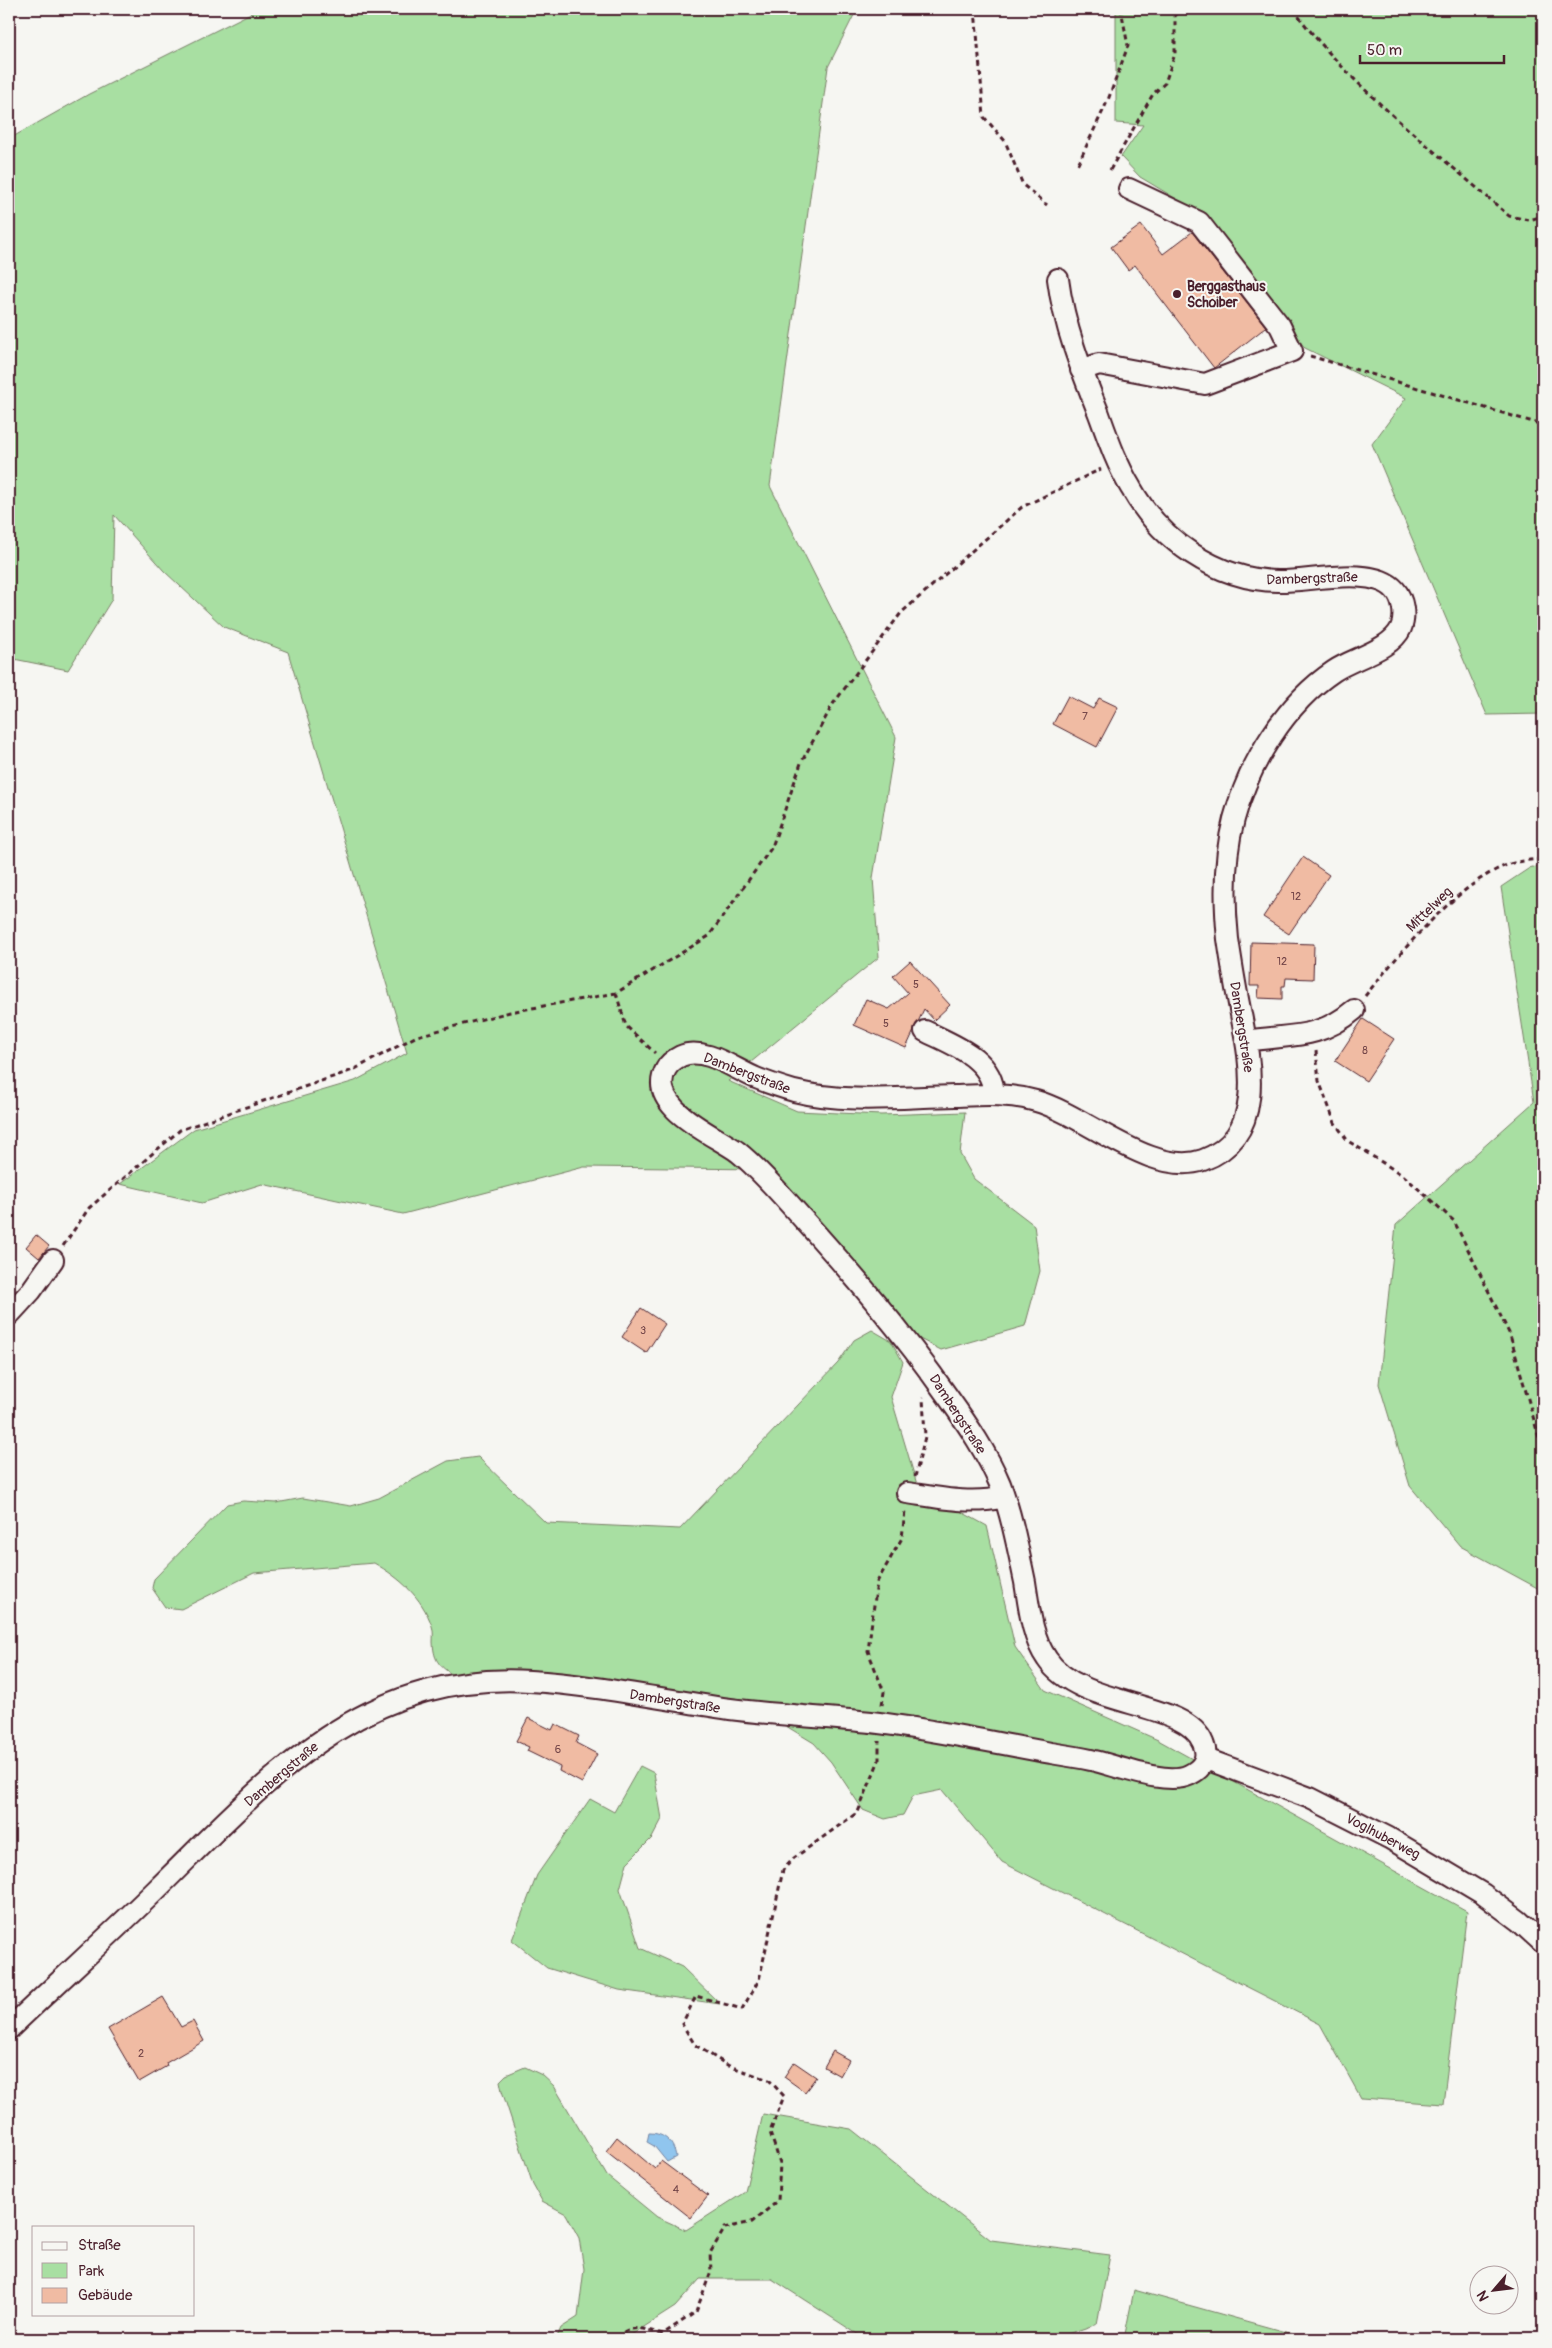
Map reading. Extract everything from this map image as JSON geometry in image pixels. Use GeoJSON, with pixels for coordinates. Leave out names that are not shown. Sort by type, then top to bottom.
{"type":"FeatureCollection","features":[{"type":"Feature","properties":{"kind":"street"},"geometry":{"type":"LineString","coordinates":[[1081,370],[1099,364],[1205,384],[1292,351],[1280,326],[1198,222],[1129,189]]}},
{"type":"Feature","properties":{"kind":"street","name":"Dambergstraße"},"geometry":{"type":"LineString","coordinates":[[9,2029],[282,1771],[341,1726],[371,1710],[401,1698],[453,1685],[490,1680],[532,1681],[585,1687],[740,1711],[880,1723],[1093,1760],[1152,1775],[1174,1778],[1188,1776],[1199,1769],[1206,1759],[1205,1746],[1197,1732],[1182,1720],[1086,1690],[1063,1676],[1046,1659],[1031,1615],[1015,1532],[998,1478],[980,1445],[931,1372],[883,1311],[769,1181],[748,1159],[671,1106],[663,1090],[662,1077],[668,1064],[677,1057],[691,1053],[706,1055],[764,1082],[826,1097],[856,1099],[994,1095],[1020,1097],[1042,1102],[1158,1161],[1178,1164],[1197,1162],[1215,1155],[1231,1141],[1244,1123],[1249,1103],[1250,1075],[1228,938],[1225,897],[1232,826],[1239,802],[1266,745],[1284,719],[1304,696],[1324,678],[1343,664],[1379,647],[1400,630],[1404,617],[1402,604],[1397,591],[1381,580],[1363,576],[1282,582],[1251,579],[1215,566],[1192,554],[1169,537],[1149,516],[1132,491],[1118,462],[1081,370],[1061,305],[1058,279]]}},
{"type":"Feature","properties":{"kind":"street"},"geometry":{"type":"LineString","coordinates":[[1246,1041],[1313,1032],[1338,1023],[1354,1010]]}},
{"type":"Feature","properties":{"kind":"street"},"geometry":{"type":"LineString","coordinates":[[925,1031],[958,1047],[983,1064],[994,1085],[994,1095]]}},
{"type":"Feature","properties":{"kind":"street"},"geometry":{"type":"LineString","coordinates":[[9,1315],[32,1291],[53,1260]]}},
{"type":"Feature","properties":{"kind":"street"},"geometry":{"type":"LineString","coordinates":[[908,1493],[971,1501],[988,1501],[1004,1497]]}},
{"type":"Feature","properties":{"kind":"street","name":"Voglhuberweg"},"geometry":{"type":"LineString","coordinates":[[1206,1759],[1310,1798],[1389,1838],[1483,1894],[1519,1921],[1543,1943]]}},
{"type":"Feature","properties":{"kind":"path"},"geometry":{"type":"LineString","coordinates":[[975,9],[984,117],[1005,141],[1023,185],[1047,205]]}},
{"type":"Feature","properties":{"kind":"path"},"geometry":{"type":"LineString","coordinates":[[1078,164],[1108,100],[1128,46],[1121,9]]}},
{"type":"Feature","properties":{"kind":"path"},"geometry":{"type":"LineString","coordinates":[[1110,170],[1154,94],[1165,83],[1175,54],[1175,9]]}},
{"type":"Feature","properties":{"kind":"path"},"geometry":{"type":"LineString","coordinates":[[1293,9],[1318,42],[1376,102],[1509,216],[1528,220],[1543,216]]}},
{"type":"Feature","properties":{"kind":"path"},"geometry":{"type":"LineString","coordinates":[[1292,351],[1543,425]]}},
{"type":"Feature","properties":{"kind":"path"},"geometry":{"type":"LineString","coordinates":[[53,1260],[89,1208],[180,1130],[353,1070],[417,1036],[510,1012],[616,993],[709,936],[772,847],[801,763],[833,704],[901,613],[1022,507],[1086,477]]}},
{"type":"Feature","properties":{"kind":"path","name":"Mittelweg"},"geometry":{"type":"LineString","coordinates":[[1354,1010],[1414,939],[1469,886],[1502,866],[1519,861],[1543,859]]}},
{"type":"Feature","properties":{"kind":"path"},"geometry":{"type":"LineString","coordinates":[[616,993],[626,1026],[668,1064]]}},
{"type":"Feature","properties":{"kind":"path"},"geometry":{"type":"LineString","coordinates":[[1313,1032],[1320,1081],[1335,1123],[1348,1141],[1404,1176],[1454,1221],[1510,1335],[1543,1452]]}},
{"type":"Feature","properties":{"kind":"path"},"geometry":{"type":"LineString","coordinates":[[617,2339],[621,2333],[634,2327],[663,2334],[696,2312],[711,2271],[710,2253],[725,2228],[752,2222],[778,2201],[780,2163],[770,2132],[784,2096],[768,2080],[728,2066],[695,2045],[682,2024],[696,1996],[742,2009],[759,1980],[772,1912],[783,1870],[794,1858],[858,1812],[879,1760],[880,1723],[884,1692],[868,1651],[877,1582],[902,1538],[908,1493],[918,1470],[925,1437],[923,1386],[931,1372]]}},
{"type":"Feature","properties":{"kind":"green space"},"geometry":{"type":"Polygon","coordinates":[[[259,9],[857,9],[828,67],[770,486],[896,737],[873,878],[879,957],[728,1081],[797,1111],[881,1115],[965,1112],[960,1154],[974,1179],[1034,1225],[1040,1271],[1025,1326],[941,1350],[912,1335],[762,1169],[584,1167],[403,1214],[262,1184],[202,1203],[120,1184],[194,1129],[355,1081],[407,1053],[288,652],[224,627],[164,571],[114,515],[112,599],[68,670],[9,658],[9,139],[89,94],[259,9]]]}},
{"type":"Feature","properties":{"kind":"green space"},"geometry":{"type":"Polygon","coordinates":[[[1116,9],[1543,9],[1543,714],[1487,715],[1372,444],[1406,398],[1305,348],[1205,216],[1140,177],[1121,157],[1143,125],[1116,123],[1116,9]]]}},
{"type":"Feature","properties":{"kind":"green space"},"geometry":{"type":"Polygon","coordinates":[[[1531,867],[1543,868],[1543,1591],[1460,1546],[1410,1486],[1379,1384],[1396,1225],[1534,1102],[1501,887],[1531,867]]]}},
{"type":"Feature","properties":{"kind":"green space"},"geometry":{"type":"Polygon","coordinates":[[[872,1330],[891,1341],[903,1362],[891,1397],[918,1488],[987,1526],[1015,1647],[1045,1690],[1158,1740],[1467,1911],[1443,2104],[1361,2098],[1320,2024],[1002,1862],[942,1790],[913,1796],[903,1815],[885,1819],[863,1810],[831,1762],[814,1743],[781,1723],[457,1678],[439,1663],[435,1655],[432,1626],[416,1597],[393,1575],[374,1563],[254,1573],[181,1609],[165,1607],[152,1588],[154,1579],[227,1504],[243,1501],[276,1503],[303,1498],[351,1506],[379,1498],[448,1461],[478,1457],[546,1523],[680,1529],[838,1363],[854,1340],[872,1330]]]}},
{"type":"Feature","properties":{"kind":"green space"},"geometry":{"type":"Polygon","coordinates":[[[640,1766],[654,1773],[662,1819],[652,1838],[627,1863],[620,1889],[640,1948],[682,1967],[720,2004],[619,1990],[547,1968],[512,1940],[537,1875],[590,1799],[614,1812],[640,1766]]]}},
{"type":"Feature","properties":{"kind":"green space"},"geometry":{"type":"Polygon","coordinates":[[[525,2067],[542,2075],[554,2086],[607,2176],[657,2217],[686,2230],[745,2192],[763,2114],[851,2129],[991,2240],[1110,2255],[1097,2324],[1053,2339],[865,2339],[772,2279],[700,2279],[675,2307],[625,2339],[556,2339],[561,2328],[578,2317],[584,2269],[579,2238],[566,2214],[542,2201],[533,2185],[502,2091],[500,2081],[506,2075],[525,2067]]]}},
{"type":"Feature","properties":{"kind":"green space"},"geometry":{"type":"Polygon","coordinates":[[[1134,2290],[1296,2335],[1300,2339],[1124,2339],[1134,2290]]]}},
{"type":"Feature","properties":{"kind":"water"},"geometry":{"type":"Polygon","coordinates":[[[649,2133],[655,2133],[668,2140],[673,2147],[676,2157],[667,2162],[654,2146],[647,2142],[649,2133]]]}},
{"type":"Feature","properties":{"kind":"building","name":"Berggasthaus Schoiber"},"geometry":{"type":"Polygon","coordinates":[[[1141,225],[1163,254],[1192,232],[1266,327],[1214,368],[1135,265],[1128,270],[1111,247],[1141,225]]]}},
{"type":"Feature","properties":{"kind":"building"},"geometry":{"type":"Polygon","coordinates":[[[1068,696],[1093,709],[1099,698],[1118,707],[1097,747],[1053,724],[1068,696]]]}},
{"type":"Feature","properties":{"kind":"building"},"geometry":{"type":"Polygon","coordinates":[[[1303,857],[1329,875],[1289,934],[1263,917],[1303,857]]]}},
{"type":"Feature","properties":{"kind":"building"},"geometry":{"type":"Polygon","coordinates":[[[1251,942],[1314,944],[1313,979],[1286,978],[1285,986],[1282,986],[1282,999],[1258,998],[1259,986],[1250,986],[1251,942]]]}},
{"type":"Feature","properties":{"kind":"building"},"geometry":{"type":"Polygon","coordinates":[[[910,961],[950,1005],[934,1020],[924,1009],[906,1048],[854,1025],[866,999],[889,1009],[908,993],[893,976],[910,961]]]}},
{"type":"Feature","properties":{"kind":"building"},"geometry":{"type":"Polygon","coordinates":[[[1363,1019],[1394,1039],[1366,1081],[1335,1061],[1363,1019]]]}},
{"type":"Feature","properties":{"kind":"building"},"geometry":{"type":"Polygon","coordinates":[[[36,1235],[49,1246],[39,1258],[26,1247],[36,1235]]]}},
{"type":"Feature","properties":{"kind":"building"},"geometry":{"type":"Polygon","coordinates":[[[641,1308],[665,1324],[646,1353],[622,1337],[641,1308]]]}},
{"type":"Feature","properties":{"kind":"building"},"geometry":{"type":"Polygon","coordinates":[[[528,1718],[552,1730],[555,1724],[579,1736],[576,1743],[597,1754],[582,1783],[559,1771],[560,1767],[527,1751],[529,1747],[516,1741],[528,1718]]]}},
{"type":"Feature","properties":{"kind":"building"},"geometry":{"type":"Polygon","coordinates":[[[163,1997],[181,2027],[193,2021],[204,2041],[166,2063],[167,2066],[139,2082],[108,2029],[163,1997]]]}},
{"type":"Feature","properties":{"kind":"building"},"geometry":{"type":"Polygon","coordinates":[[[833,2051],[849,2060],[840,2076],[824,2067],[833,2051]]]}},
{"type":"Feature","properties":{"kind":"building"},"geometry":{"type":"Polygon","coordinates":[[[794,2062],[816,2077],[805,2092],[784,2077],[794,2062]]]}},
{"type":"Feature","properties":{"kind":"building"},"geometry":{"type":"Polygon","coordinates":[[[617,2137],[655,2169],[661,2161],[708,2196],[691,2218],[606,2151],[617,2137]]]}},
{"type":"Feature","properties":{"kind":"place","name":"Berggasthaus Schoiber"},"geometry":{"type":"Point","coordinates":[1177,294]}}]}
